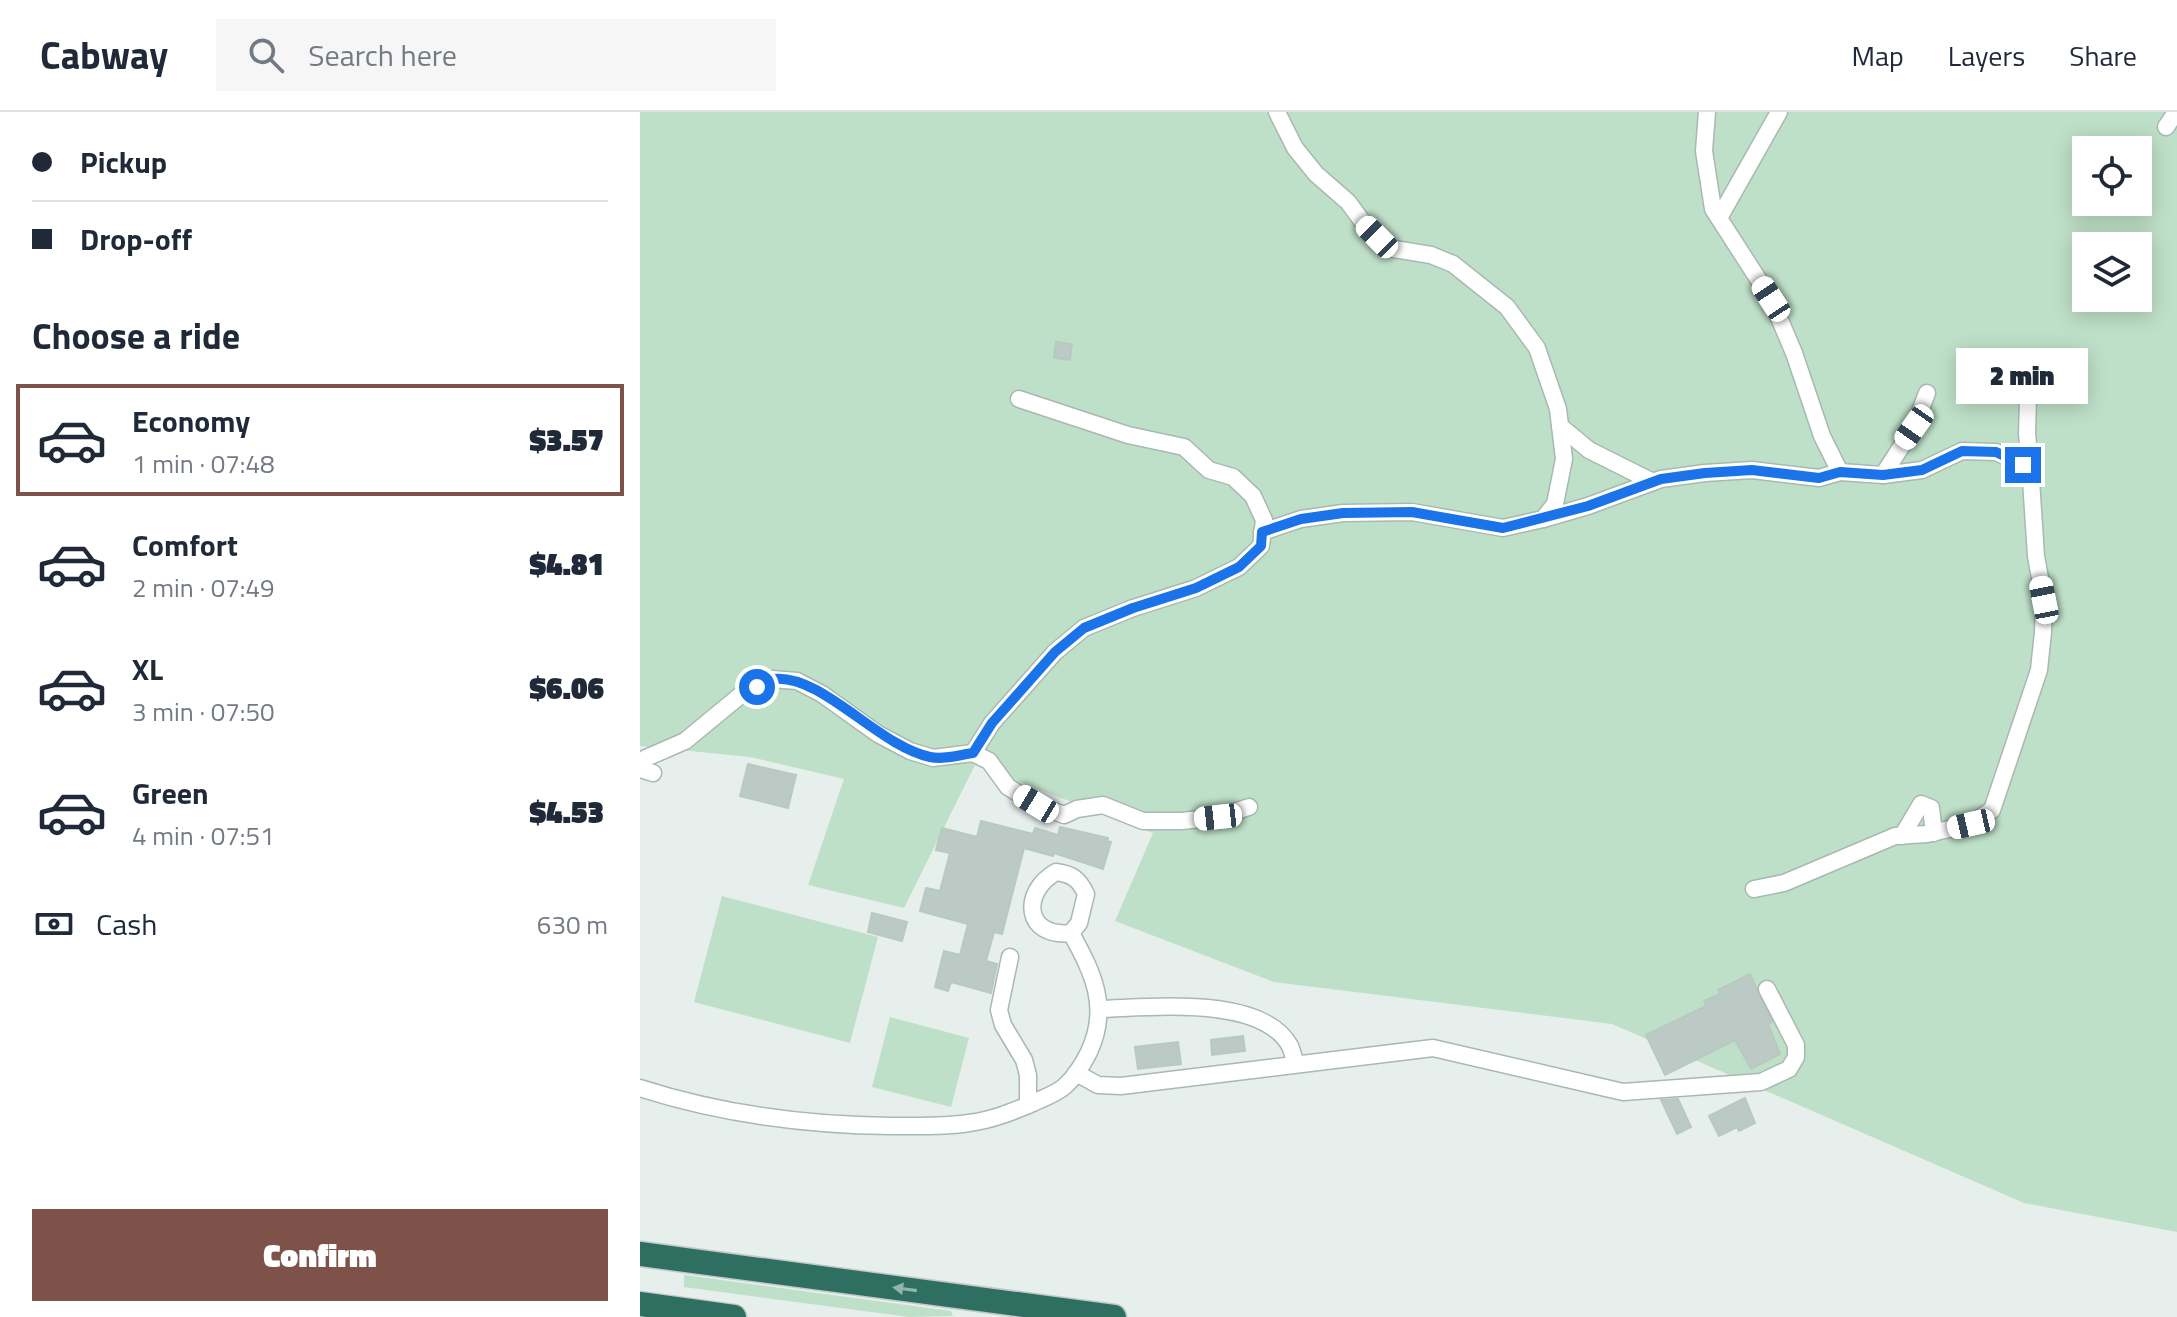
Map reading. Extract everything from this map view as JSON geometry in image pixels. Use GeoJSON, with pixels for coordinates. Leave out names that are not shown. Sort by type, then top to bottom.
{"type":"FeatureCollection","features":[{"type":"Feature","properties":{"kind":"highway"},"geometry":{"type":"LineString","coordinates":[[640,1254],[981,1308],[1114,1317]]}},
{"type":"Feature","properties":{"kind":"highway"},"geometry":{"type":"LineString","coordinates":[[640,1304],[734,1317]]}},
{"type":"Feature","properties":{"kind":"lane"},"geometry":{"type":"LineString","coordinates":[[1277,112],[1295,148],[1316,174],[1348,202],[1388,248],[1431,255],[1453,264],[1507,307],[1537,348],[1558,409],[1564,459],[1555,504],[1543,519]]}},
{"type":"Feature","properties":{"kind":"lane"},"geometry":{"type":"LineString","coordinates":[[1707,112],[1704,151],[1713,209],[1771,299],[1794,353],[1822,436],[1840,472]]}},
{"type":"Feature","properties":{"kind":"lane"},"geometry":{"type":"LineString","coordinates":[[1719,218],[1779,112]]}},
{"type":"Feature","properties":{"kind":"lane"},"geometry":{"type":"LineString","coordinates":[[2166,127],[2176,112]]}},
{"type":"Feature","properties":{"kind":"lane"},"geometry":{"type":"LineString","coordinates":[[1754,889],[1784,883],[1902,836],[1934,833],[1971,824],[1992,810],[2039,670],[2044,600],[2036,556],[2027,434],[2029,361]]}},
{"type":"Feature","properties":{"kind":"lane"},"geometry":{"type":"LineString","coordinates":[[1883,475],[1914,427],[1927,393]]}},
{"type":"Feature","properties":{"kind":"lane"},"geometry":{"type":"LineString","coordinates":[[973,753],[992,723],[1055,652],[1084,628],[1196,588],[1239,567],[1261,546],[1264,520],[1253,496],[1233,477],[1209,470],[1184,447],[1128,435],[1019,399]]}},
{"type":"Feature","properties":{"kind":"lane"},"geometry":{"type":"LineString","coordinates":[[1560,426],[1589,450],[1653,482]]}},
{"type":"Feature","properties":{"kind":"lane"},"geometry":{"type":"LineString","coordinates":[[1262,532],[1301,519],[1343,513],[1412,512],[1503,528],[1588,506],[1653,482],[1690,475],[1752,470],[1819,478],[1840,472],[1883,475],[1922,470],[1962,451],[1996,452],[2023,465],[2031,480]]}},
{"type":"Feature","properties":{"kind":"lane"},"geometry":{"type":"LineString","coordinates":[[646,767],[685,741],[742,694],[772,679],[797,681],[822,694],[878,734],[910,751],[933,758],[973,753],[989,761],[1008,787],[1036,804],[1064,815],[1077,809],[1103,805],[1143,821],[1182,821],[1218,817],[1249,807]]}},
{"type":"Feature","properties":{"kind":"lane"},"geometry":{"type":"LineString","coordinates":[[1902,836],[1921,804],[1931,808],[1934,833]]}},
{"type":"Feature","properties":{"kind":"lane"},"geometry":{"type":"LineString","coordinates":[[640,1088],[715,1109],[804,1123],[968,1124],[992,1119],[1060,1090],[1076,1073],[1097,1035],[1099,1009],[1094,983],[1071,933]]}},
{"type":"Feature","properties":{"kind":"lane"},"geometry":{"type":"LineString","coordinates":[[1010,957],[999,1010],[1003,1025],[1024,1060],[1028,1075],[1028,1105]]}},
{"type":"Feature","properties":{"kind":"lane"},"geometry":{"type":"LineString","coordinates":[[1076,1073],[1098,1085],[1121,1086],[1433,1048],[1623,1092],[1761,1082],[1789,1069],[1796,1057],[1796,1045],[1767,989]]}},
{"type":"Feature","properties":{"kind":"lane"},"geometry":{"type":"LineString","coordinates":[[1099,1009],[1206,1006],[1237,1012],[1278,1033],[1289,1045],[1296,1064]]}},
{"type":"Feature","properties":{"kind":"green space"},"geometry":{"type":"Polygon","coordinates":[[[640,112],[2177,112],[2177,1232],[2024,1203],[1612,1024],[1274,982],[1115,921],[1153,833],[975,765],[904,908],[808,885],[844,779],[750,757],[640,746],[640,112]]]}},
{"type":"Feature","properties":{"kind":"green space"},"geometry":{"type":"Polygon","coordinates":[[[722,896],[878,937],[850,1043],[694,1002],[722,896]]]}},
{"type":"Feature","properties":{"kind":"green space"},"geometry":{"type":"Polygon","coordinates":[[[890,1017],[969,1038],[951,1107],[872,1087],[890,1017]]]}},
{"type":"Feature","properties":{"kind":"green space"},"geometry":{"type":"Polygon","coordinates":[[[684,1275],[951,1311],[953,1316],[909,1317],[684,1287],[684,1275]]]}},
{"type":"Feature","properties":{"kind":"building"},"geometry":{"type":"Polygon","coordinates":[[[1056,342],[1072,344],[1070,360],[1054,358],[1056,342]]]}},
{"type":"Feature","properties":{"kind":"building"},"geometry":{"type":"Polygon","coordinates":[[[748,764],[796,775],[788,808],[740,796],[748,764]]]}},
{"type":"Feature","properties":{"kind":"building"},"geometry":{"type":"Polygon","coordinates":[[[981,821],[1033,834],[1035,828],[1058,835],[1060,827],[1108,838],[1107,841],[1111,842],[1103,869],[1054,853],[1053,856],[1024,848],[1002,934],[994,932],[986,961],[997,964],[991,993],[951,982],[948,991],[935,987],[944,951],[960,955],[968,924],[920,911],[926,888],[940,891],[950,853],[936,850],[942,828],[977,837],[981,821]]]}},
{"type":"Feature","properties":{"kind":"building"},"geometry":{"type":"Polygon","coordinates":[[[872,913],[907,922],[902,941],[868,932],[872,913]]]}},
{"type":"Feature","properties":{"kind":"building"},"geometry":{"type":"Polygon","coordinates":[[[1750,974],[1772,1022],[1768,1024],[1780,1054],[1751,1069],[1735,1040],[1665,1075],[1646,1035],[1706,1006],[1704,1001],[1720,994],[1718,990],[1750,974]]]}},
{"type":"Feature","properties":{"kind":"building"},"geometry":{"type":"Polygon","coordinates":[[[1243,1036],[1245,1051],[1212,1055],[1211,1040],[1243,1036]]]}},
{"type":"Feature","properties":{"kind":"building"},"geometry":{"type":"Polygon","coordinates":[[[1178,1042],[1181,1064],[1138,1069],[1135,1047],[1178,1042]]]}},
{"type":"Feature","properties":{"kind":"building"},"geometry":{"type":"Polygon","coordinates":[[[1745,1098],[1755,1123],[1719,1136],[1709,1116],[1745,1098]]]}},
{"type":"Feature","properties":{"kind":"building"},"geometry":{"type":"Polygon","coordinates":[[[1678,1099],[1691,1127],[1677,1134],[1661,1100],[1678,1099]]]}},
{"type":"Feature","properties":{"kind":"route"},"geometry":{"type":"LineString","coordinates":[[757,687],[772,679],[797,681],[910,751],[933,758],[973,753],[992,723],[1055,652],[1084,628],[1196,588],[1239,567],[1261,546],[1262,532],[1301,519],[1343,513],[1412,512],[1503,528],[1588,506],[1661,479],[1705,473],[1752,470],[1819,478],[1840,472],[1883,475],[1922,470],[1962,451],[1996,452],[2023,465]]}}]}
